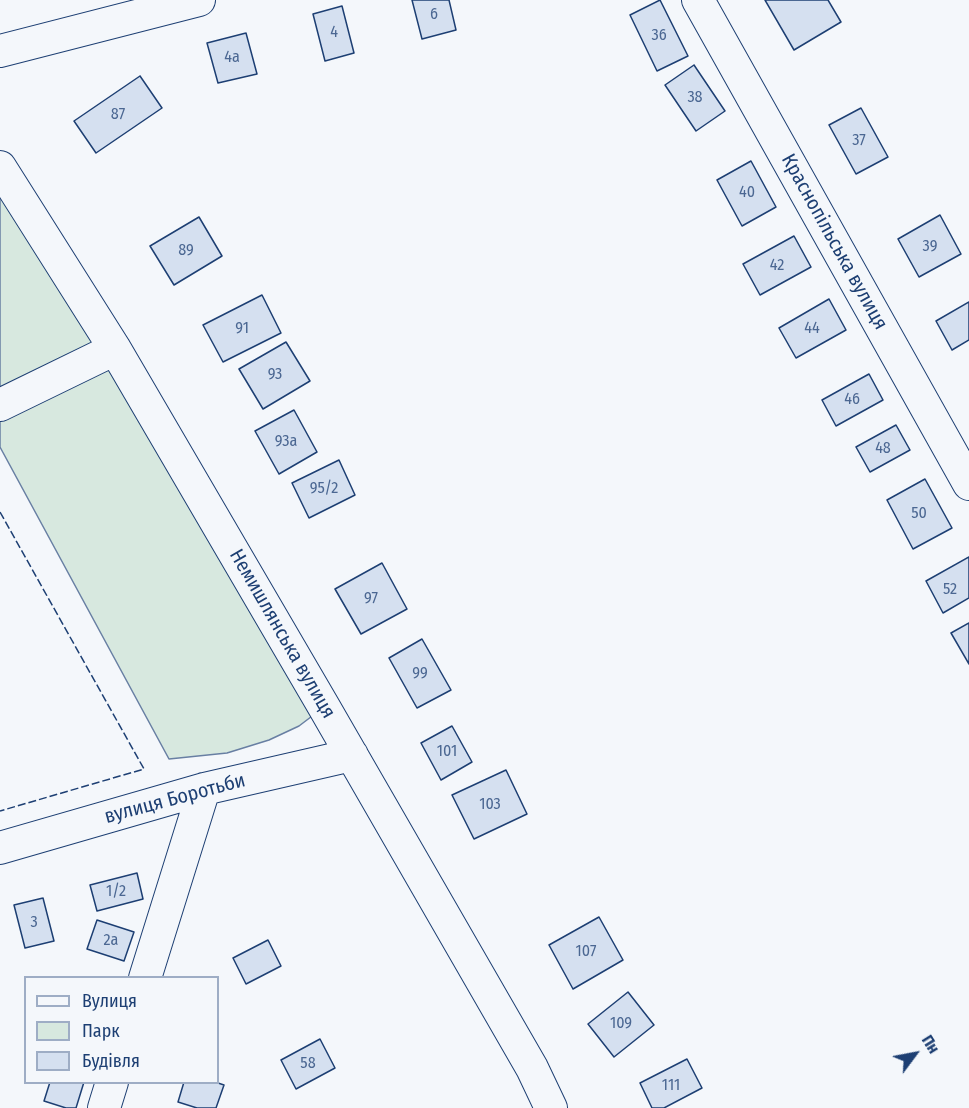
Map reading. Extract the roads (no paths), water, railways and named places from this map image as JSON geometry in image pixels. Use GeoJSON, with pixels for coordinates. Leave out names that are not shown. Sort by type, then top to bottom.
{"type":"FeatureCollection","features":[{"type":"Feature","properties":{"kind":"street"},"geometry":{"type":"LineString","coordinates":[[0,51],[199,0]]}},
{"type":"Feature","properties":{"kind":"street","name":"Краснопільська вулиця"},"geometry":{"type":"LineString","coordinates":[[698,0],[969,484]]}},
{"type":"Feature","properties":{"kind":"street","name":"Немишлянська вулиця"},"geometry":{"type":"LineString","coordinates":[[0,167],[115,349],[532,1068],[551,1108]]}},
{"type":"Feature","properties":{"kind":"street"},"geometry":{"type":"LineString","coordinates":[[0,405],[115,349]]}},
{"type":"Feature","properties":{"kind":"street","name":"вулиця Боротьби"},"geometry":{"type":"LineString","coordinates":[[0,848],[204,789],[352,755]]}},
{"type":"Feature","properties":{"kind":"street"},"geometry":{"type":"LineString","coordinates":[[146,976],[204,789]]}},
{"type":"Feature","properties":{"kind":"street"},"geometry":{"type":"LineString","coordinates":[[104,1108],[112,1084]]}}]}
